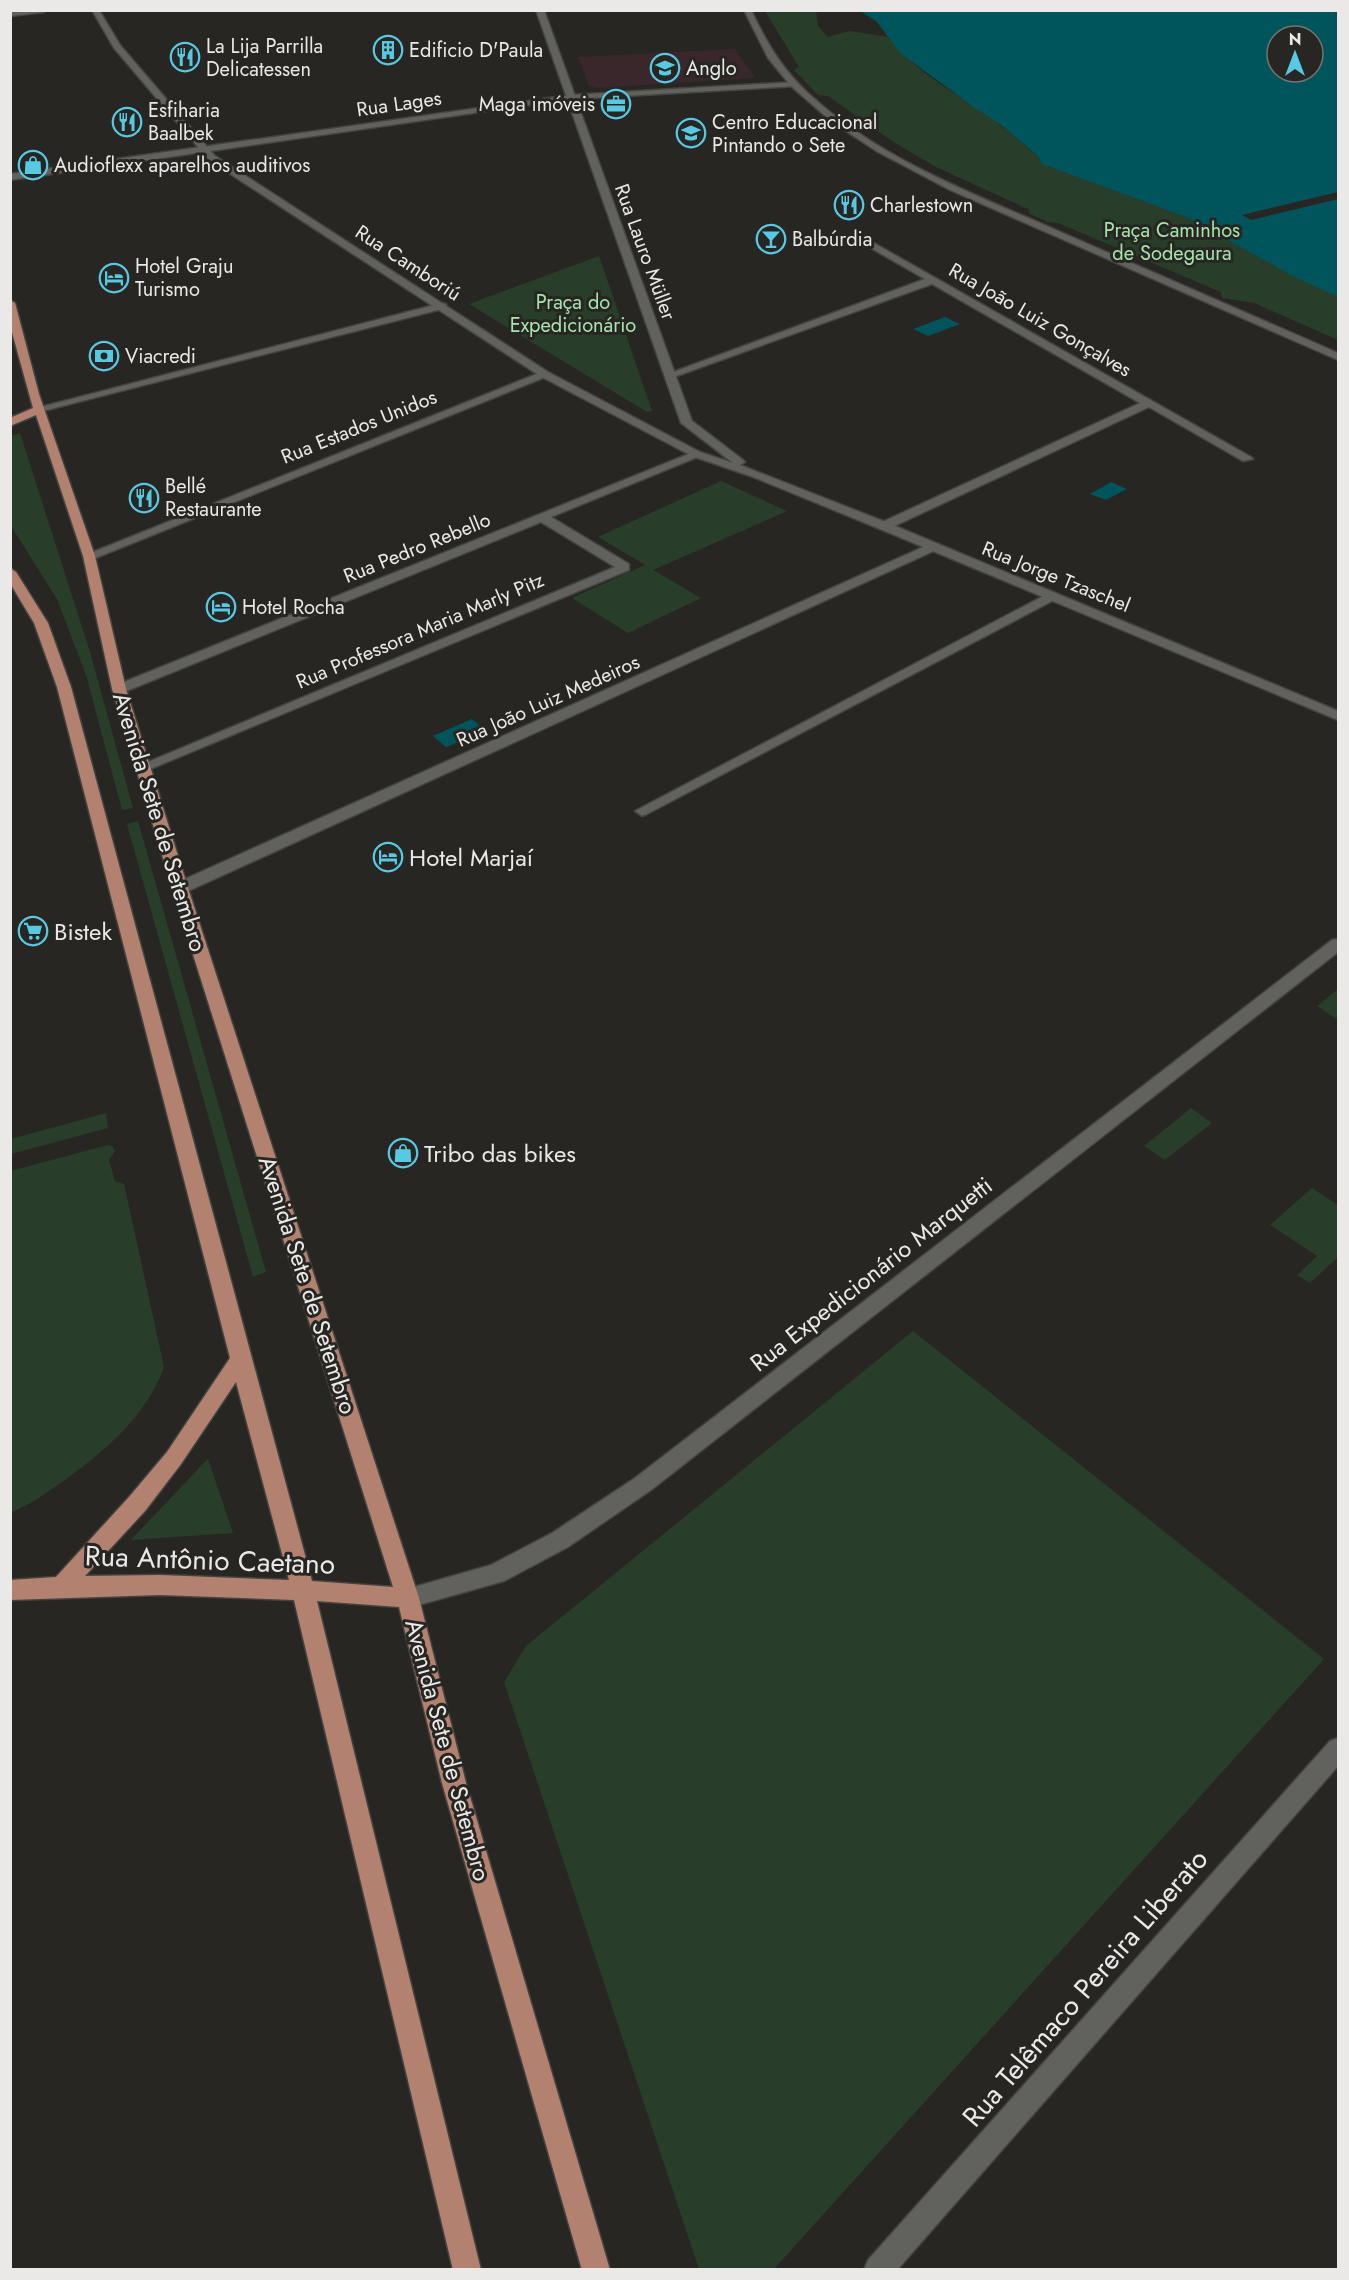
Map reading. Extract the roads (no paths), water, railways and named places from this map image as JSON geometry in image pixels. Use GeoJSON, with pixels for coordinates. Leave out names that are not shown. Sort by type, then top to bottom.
{"type":"FeatureCollection","features":[{"type":"Feature","properties":{"kind":"main road","name":"Avenida Sete de Setembro"},"geometry":{"type":"LineString","coordinates":[[10,303],[39,408],[88,556],[119,689],[180,888],[408,1598],[454,1783],[596,2270]]}},
{"type":"Feature","properties":{"kind":"main road"},"geometry":{"type":"LineString","coordinates":[[10,423],[39,408]]}},
{"type":"Feature","properties":{"kind":"main road"},"geometry":{"type":"LineString","coordinates":[[10,572],[41,623],[64,687],[303,1590],[341,1756],[467,2270]]}},
{"type":"Feature","properties":{"kind":"main road"},"geometry":{"type":"LineString","coordinates":[[62,1586],[137,1504],[174,1458],[240,1359]]}},
{"type":"Feature","properties":{"kind":"main road","name":"Rua Antônio Caetano"},"geometry":{"type":"LineString","coordinates":[[10,1590],[62,1586],[226,1586],[408,1598]]}},
{"type":"Feature","properties":{"kind":"street"},"geometry":{"type":"LineString","coordinates":[[10,14],[44,10]]}},
{"type":"Feature","properties":{"kind":"street","name":"Rua Camboriú"},"geometry":{"type":"LineString","coordinates":[[95,10],[117,46],[202,149],[544,374],[696,454],[757,475]]}},
{"type":"Feature","properties":{"kind":"street","name":"Rua Lauro Müller"},"geometry":{"type":"LineString","coordinates":[[540,10],[687,423],[757,475]]}},
{"type":"Feature","properties":{"kind":"street"},"geometry":{"type":"LineString","coordinates":[[747,10],[775,63],[795,84],[858,136],[925,175],[1338,357]]}},
{"type":"Feature","properties":{"kind":"street","name":"Rua Lages"},"geometry":{"type":"LineString","coordinates":[[10,177],[571,97],[795,84]]}},
{"type":"Feature","properties":{"kind":"street"},"geometry":{"type":"LineString","coordinates":[[872,245],[933,280]]}},
{"type":"Feature","properties":{"kind":"street","name":"Rua João Luiz Gonçalves"},"geometry":{"type":"LineString","coordinates":[[670,375],[933,280],[1247,459]]}},
{"type":"Feature","properties":{"kind":"street"},"geometry":{"type":"LineString","coordinates":[[39,408],[442,306]]}},
{"type":"Feature","properties":{"kind":"street","name":"Rua Estados Unidos"},"geometry":{"type":"LineString","coordinates":[[88,556],[544,374]]}},
{"type":"Feature","properties":{"kind":"street"},"geometry":{"type":"LineString","coordinates":[[884,526],[1149,403]]}},
{"type":"Feature","properties":{"kind":"street","name":"Rua Pedro Rebello"},"geometry":{"type":"LineString","coordinates":[[119,689],[696,454]]}},
{"type":"Feature","properties":{"kind":"street","name":"Rua Jorge Tzaschel"},"geometry":{"type":"LineString","coordinates":[[757,475],[1338,716]]}},
{"type":"Feature","properties":{"kind":"street","name":"Rua Professora Maria Marly Pitz"},"geometry":{"type":"LineString","coordinates":[[143,767],[625,567],[543,518]]}},
{"type":"Feature","properties":{"kind":"street","name":"Rua João Luiz Medeiros"},"geometry":{"type":"LineString","coordinates":[[180,888],[932,547]]}},
{"type":"Feature","properties":{"kind":"street"},"geometry":{"type":"LineString","coordinates":[[642,811],[1051,596]]}},
{"type":"Feature","properties":{"kind":"street","name":"Rua Expedicionário Marquetti"},"geometry":{"type":"LineString","coordinates":[[408,1598],[495,1574],[560,1540],[643,1484],[1338,944]]}},
{"type":"Feature","properties":{"kind":"street","name":"Rua Telêmaco Pereira Liberato"},"geometry":{"type":"LineString","coordinates":[[878,2270],[1338,1749]]}},
{"type":"Feature","properties":{"kind":"water"},"geometry":{"type":"Polygon","coordinates":[[[860,11],[1338,11],[1338,297],[1291,275],[1186,217],[1042,164],[1039,157],[1001,125],[900,53],[877,22],[860,11]]]}},
{"type":"Feature","properties":{"kind":"water"},"geometry":{"type":"Polygon","coordinates":[[[945,317],[960,324],[928,336],[913,329],[945,317]]]}},
{"type":"Feature","properties":{"kind":"water"},"geometry":{"type":"Polygon","coordinates":[[[1111,482],[1127,489],[1106,500],[1090,494],[1111,482]]]}},
{"type":"Feature","properties":{"kind":"water"},"geometry":{"type":"Polygon","coordinates":[[[472,719],[486,731],[446,747],[433,736],[472,719]]]}},
{"type":"Feature","properties":{"kind":"place","name":"Edificio D'Paula"},"geometry":{"type":"Point","coordinates":[388,50]}},
{"type":"Feature","properties":{"kind":"place","name":"La Lija Parrilla Delicatessen"},"geometry":{"type":"Point","coordinates":[185,57]}},
{"type":"Feature","properties":{"kind":"place","name":"Anglo"},"geometry":{"type":"Point","coordinates":[665,68]}},
{"type":"Feature","properties":{"kind":"place","name":"Maga imóveis"},"geometry":{"type":"Point","coordinates":[616,104]}},
{"type":"Feature","properties":{"kind":"place","name":"Esfiharia Baalbek"},"geometry":{"type":"Point","coordinates":[127,122]}},
{"type":"Feature","properties":{"kind":"place","name":"Centro Educacional Pintando o Sete"},"geometry":{"type":"Point","coordinates":[691,133]}},
{"type":"Feature","properties":{"kind":"place","name":"Audioflexx aparelhos auditivos"},"geometry":{"type":"Point","coordinates":[33,165]}},
{"type":"Feature","properties":{"kind":"place","name":"Charlestown"},"geometry":{"type":"Point","coordinates":[849,205]}},
{"type":"Feature","properties":{"kind":"place","name":"Balbúrdia"},"geometry":{"type":"Point","coordinates":[771,239]}},
{"type":"Feature","properties":{"kind":"place","name":"Hotel Graju Turismo"},"geometry":{"type":"Point","coordinates":[114,278]}},
{"type":"Feature","properties":{"kind":"place","name":"Viacredi"},"geometry":{"type":"Point","coordinates":[104,356]}},
{"type":"Feature","properties":{"kind":"place","name":"Bellé Restaurante"},"geometry":{"type":"Point","coordinates":[144,498]}},
{"type":"Feature","properties":{"kind":"place","name":"Hotel Rocha"},"geometry":{"type":"Point","coordinates":[221,607]}},
{"type":"Feature","properties":{"kind":"place","name":"Hotel Marjaí"},"geometry":{"type":"Point","coordinates":[388,857]}},
{"type":"Feature","properties":{"kind":"place","name":"Bistek"},"geometry":{"type":"Point","coordinates":[33,931]}},
{"type":"Feature","properties":{"kind":"place","name":"Tribo das bikes"},"geometry":{"type":"Point","coordinates":[403,1153]}},
{"type":"Feature","properties":{"kind":"park label","name":"Praça Caminhos de Sodegaura"},"geometry":{"type":"Point","coordinates":[1172,242]}},
{"type":"Feature","properties":{"kind":"park label","name":"Praça do Expedicionário"},"geometry":{"type":"Point","coordinates":[573,314]}}]}
